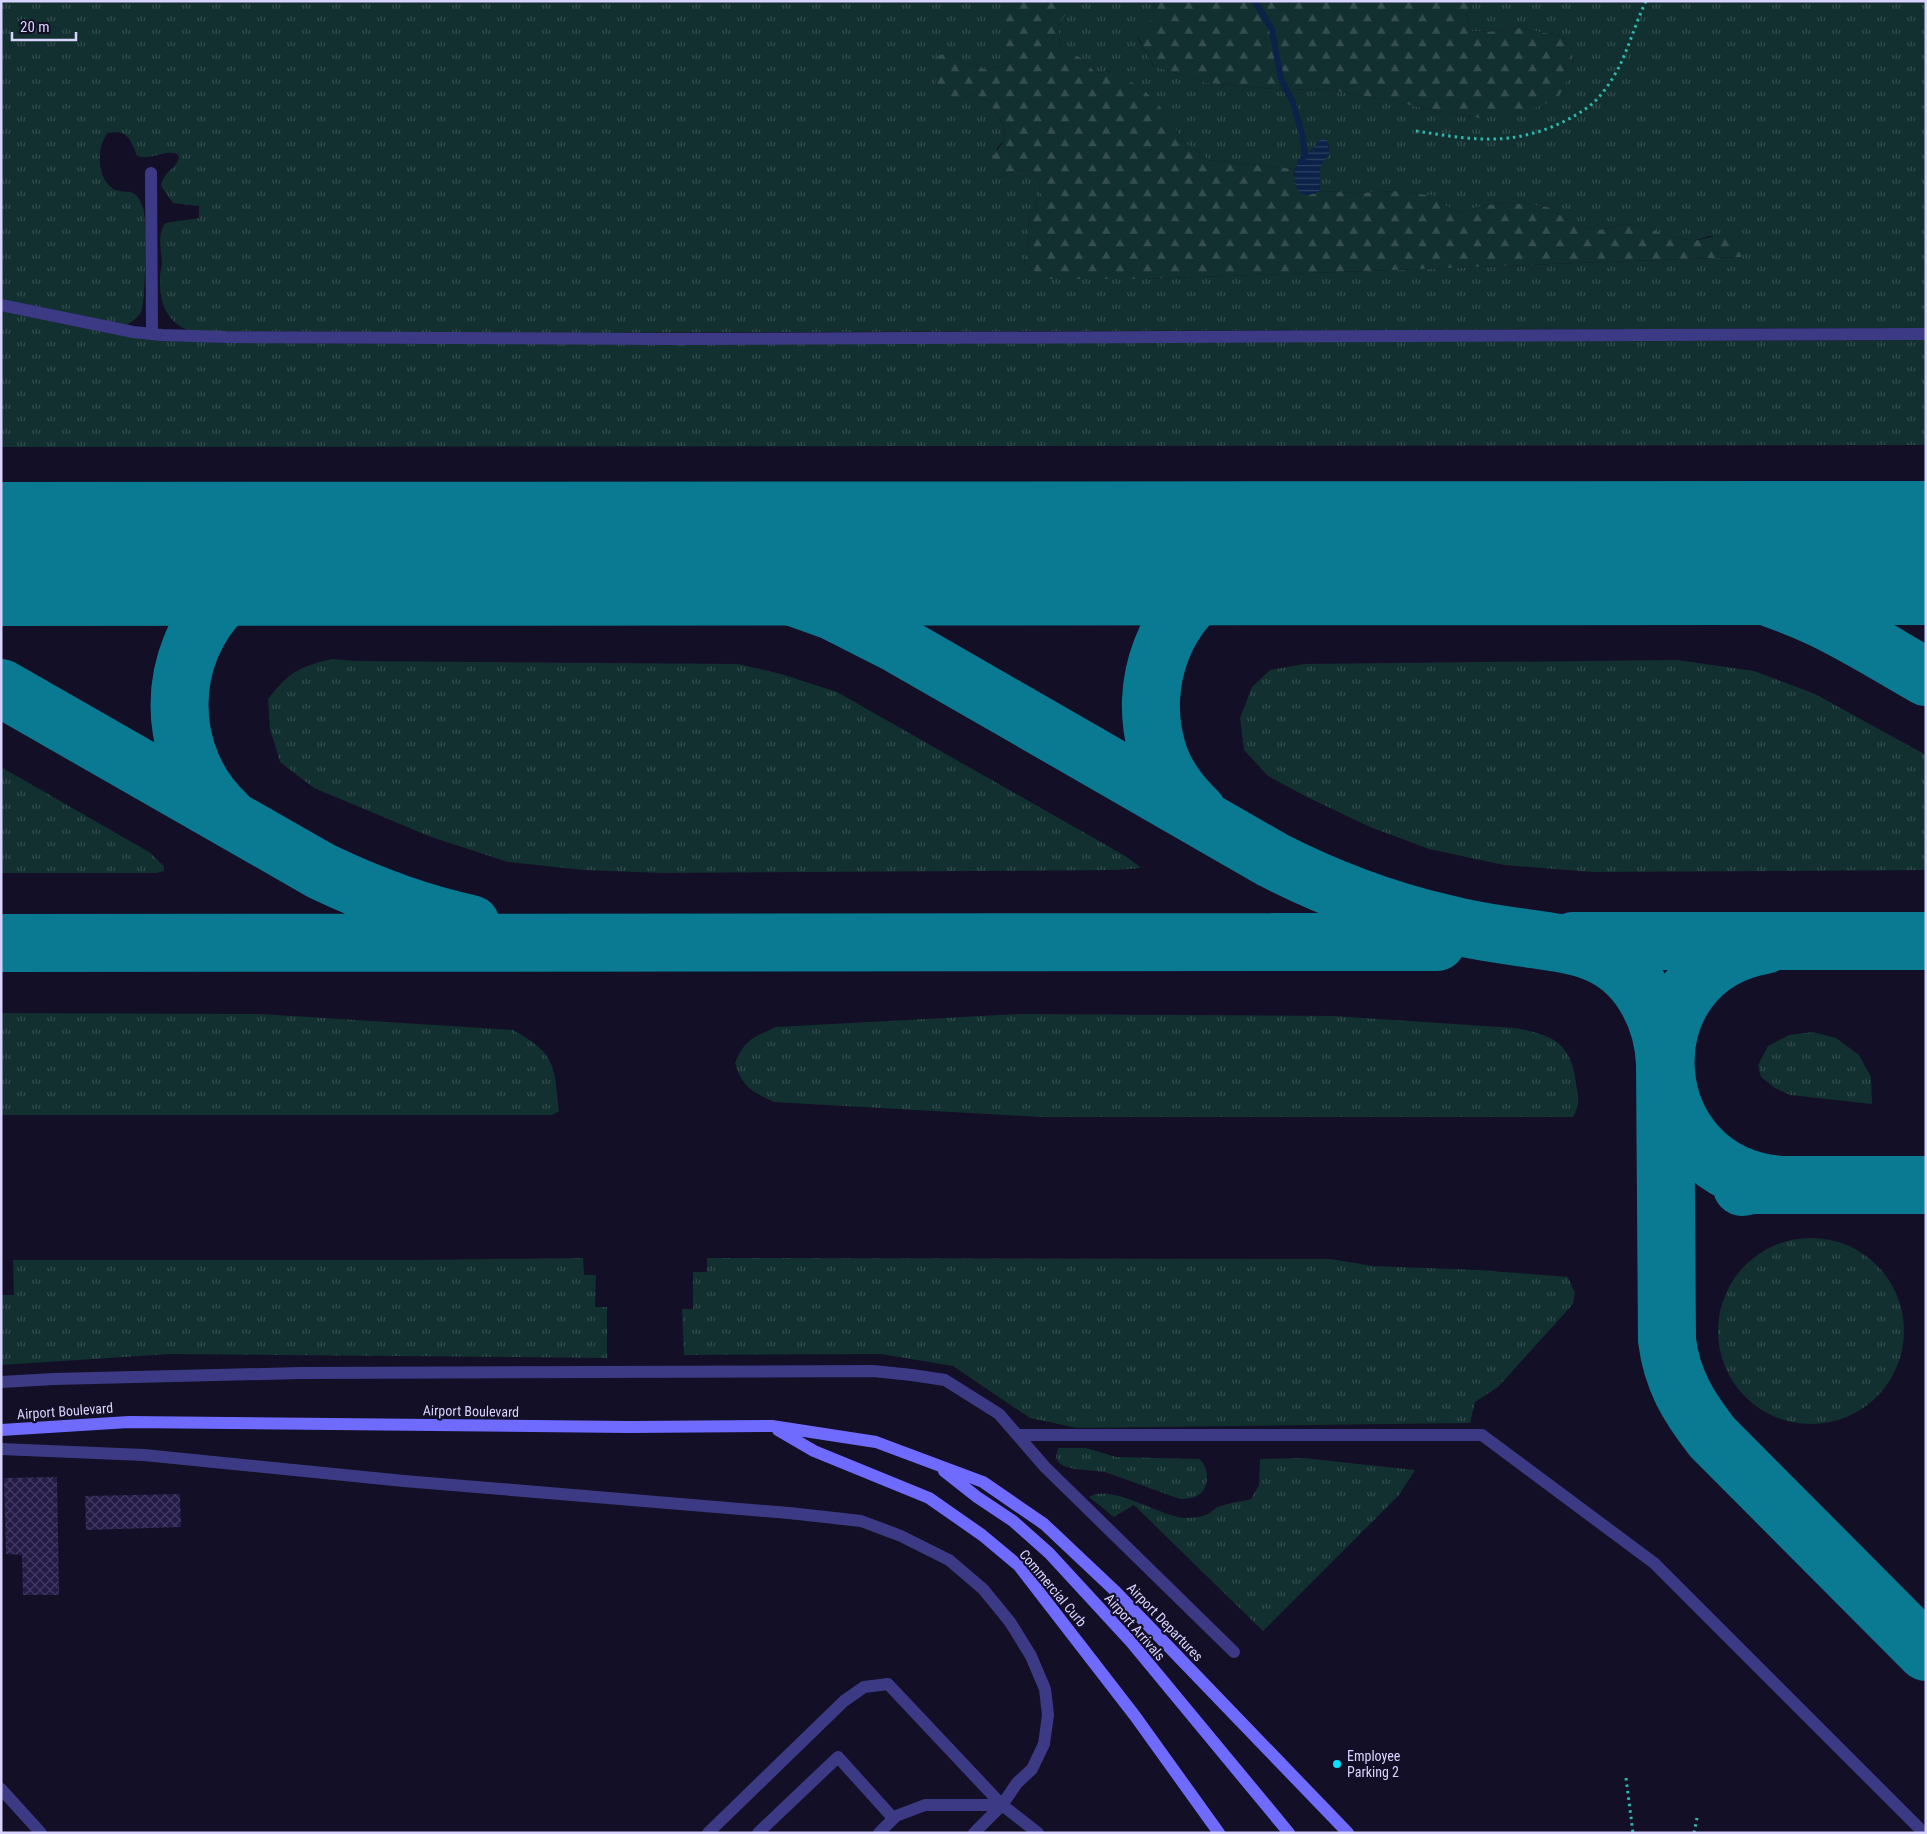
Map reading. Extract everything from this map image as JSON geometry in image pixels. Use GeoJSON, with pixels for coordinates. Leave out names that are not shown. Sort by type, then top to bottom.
{"type":"FeatureCollection","features":[{"type":"Feature","properties":{"kind":"street","name":"Airport Boulevard"},"geometry":{"type":"LineString","coordinates":[[1,1430],[129,1422],[619,1427],[772,1426],[876,1442],[936,1465]]}},
{"type":"Feature","properties":{"kind":"street","name":"Commercial Curb"},"geometry":{"type":"LineString","coordinates":[[772,1426],[814,1451],[929,1498],[982,1535],[1019,1566],[1135,1716],[1219,1833]]}},
{"type":"Feature","properties":{"kind":"street","name":"Airport Arrivals"},"geometry":{"type":"LineString","coordinates":[[936,1465],[977,1497],[1013,1521],[1049,1553],[1131,1642],[1289,1833]]}},
{"type":"Feature","properties":{"kind":"street","name":"Airport Departures"},"geometry":{"type":"LineString","coordinates":[[936,1465],[983,1482],[1044,1524],[1114,1590],[1348,1833]]}},
{"type":"Feature","properties":{"kind":"lane"},"geometry":{"type":"LineString","coordinates":[[151,173],[152,334]]}},
{"type":"Feature","properties":{"kind":"lane"},"geometry":{"type":"LineString","coordinates":[[1,305],[107,328],[152,334],[236,337],[662,339],[1926,334]]}},
{"type":"Feature","properties":{"kind":"lane"},"geometry":{"type":"LineString","coordinates":[[1,1382],[301,1373],[872,1371],[945,1380],[999,1414],[1046,1467],[1234,1652]]}},
{"type":"Feature","properties":{"kind":"lane"},"geometry":{"type":"LineString","coordinates":[[1017,1435],[1482,1435],[1654,1563],[1924,1833]]}},
{"type":"Feature","properties":{"kind":"lane"},"geometry":{"type":"LineString","coordinates":[[1,1449],[144,1455],[404,1480],[779,1512],[861,1521],[901,1536],[949,1560],[984,1589],[1010,1622],[1032,1656],[1045,1689],[1048,1715],[1044,1744],[1032,1768],[1017,1783],[1002,1805],[974,1833]]}},
{"type":"Feature","properties":{"kind":"lane"},"geometry":{"type":"LineString","coordinates":[[713,1831],[844,1701],[864,1687],[888,1684],[1002,1805],[1038,1833]]}},
{"type":"Feature","properties":{"kind":"lane"},"geometry":{"type":"LineString","coordinates":[[758,1833],[838,1756],[893,1818]]}},
{"type":"Feature","properties":{"kind":"lane"},"geometry":{"type":"LineString","coordinates":[[1,1789],[41,1833]]}},
{"type":"Feature","properties":{"kind":"lane"},"geometry":{"type":"LineString","coordinates":[[879,1833],[893,1818],[925,1804],[1002,1805]]}},
{"type":"Feature","properties":{"kind":"path"},"geometry":{"type":"LineString","coordinates":[[1416,131],[1466,138],[1495,139],[1520,137],[1567,121],[1590,106],[1604,90],[1620,65],[1646,1]]}},
{"type":"Feature","properties":{"kind":"path"},"geometry":{"type":"LineString","coordinates":[[1626,1778],[1633,1833]]}},
{"type":"Feature","properties":{"kind":"path"},"geometry":{"type":"LineString","coordinates":[[1694,1833],[1697,1818]]}},
{"type":"Feature","properties":{"kind":"green space"},"geometry":{"type":"Polygon","coordinates":[[[1,1],[1011,1],[1006,4],[1011,56],[1008,64],[991,68],[977,67],[964,62],[950,52],[938,69],[936,86],[955,101],[975,95],[990,102],[1004,126],[1005,139],[997,148],[999,177],[1015,171],[1030,170],[1039,180],[1040,195],[1031,213],[1027,232],[1029,243],[1024,263],[1044,279],[1145,279],[1741,257],[1741,246],[1735,238],[1709,236],[1693,241],[1672,237],[1643,226],[1623,224],[1599,230],[1578,227],[1548,207],[1505,202],[1478,207],[1461,213],[1446,206],[1434,196],[1398,191],[1357,193],[1319,191],[1319,170],[1329,147],[1328,141],[1320,139],[1295,169],[1209,160],[1184,142],[1162,109],[1111,71],[1096,73],[1081,58],[1060,47],[1058,27],[1067,12],[1067,1],[1184,1],[1159,2],[1152,19],[1137,37],[1154,66],[1207,83],[1287,90],[1324,89],[1480,118],[1573,69],[1572,50],[1560,36],[1519,28],[1487,32],[1469,31],[1467,14],[1474,1],[1926,1],[1926,328],[543,333],[191,331],[175,323],[163,303],[160,286],[162,262],[160,237],[165,223],[199,218],[199,206],[173,203],[161,186],[165,176],[178,161],[179,157],[177,154],[137,156],[128,137],[115,132],[108,133],[101,146],[100,162],[103,177],[115,190],[130,192],[136,195],[143,207],[145,221],[143,306],[138,316],[127,325],[1,299],[1,1]]]}},
{"type":"Feature","properties":{"kind":"green space"},"geometry":{"type":"Polygon","coordinates":[[[1011,1],[1067,1],[1067,12],[1058,27],[1060,47],[1081,58],[1096,73],[1111,71],[1142,88],[1162,109],[1184,142],[1209,160],[1295,169],[1294,175],[1314,194],[1319,191],[1357,193],[1398,191],[1435,196],[1446,206],[1461,213],[1478,207],[1505,202],[1548,207],[1578,227],[1599,230],[1623,224],[1643,226],[1672,237],[1693,241],[1720,235],[1735,238],[1741,246],[1741,257],[1145,279],[1044,279],[1024,263],[1029,243],[1027,232],[1031,213],[1040,195],[1039,180],[1030,170],[1015,171],[999,177],[989,171],[991,159],[1005,139],[1004,126],[990,102],[975,95],[955,101],[941,100],[936,86],[937,56],[950,52],[964,62],[977,67],[991,68],[1008,64],[1011,56],[1001,45],[1001,29],[1006,3],[1011,1]]]}},
{"type":"Feature","properties":{"kind":"green space"},"geometry":{"type":"Polygon","coordinates":[[[1474,1],[1467,14],[1469,31],[1487,32],[1519,28],[1560,36],[1572,50],[1573,69],[1558,98],[1528,111],[1480,118],[1324,89],[1287,90],[1207,83],[1154,66],[1137,36],[1152,19],[1159,2],[1474,1]]]}},
{"type":"Feature","properties":{"kind":"green space"},"geometry":{"type":"Polygon","coordinates":[[[1,311],[128,337],[231,343],[1926,340],[1926,445],[1,447],[1,311]]]}},
{"type":"Feature","properties":{"kind":"green space"},"geometry":{"type":"Polygon","coordinates":[[[333,659],[355,661],[738,664],[781,674],[837,692],[1127,857],[1141,868],[1117,870],[663,873],[584,870],[508,862],[431,837],[314,788],[280,762],[270,729],[268,699],[282,682],[296,671],[312,664],[333,659]]]}},
{"type":"Feature","properties":{"kind":"green space"},"geometry":{"type":"Polygon","coordinates":[[[1677,660],[1754,671],[1815,694],[1926,755],[1926,870],[1593,872],[1504,865],[1429,849],[1370,827],[1268,776],[1244,750],[1240,718],[1252,687],[1270,670],[1304,664],[1677,660]]]}},
{"type":"Feature","properties":{"kind":"green space"},"geometry":{"type":"Polygon","coordinates":[[[1,767],[149,852],[164,866],[164,871],[156,873],[1,873],[1,767]]]}},
{"type":"Feature","properties":{"kind":"green space"},"geometry":{"type":"Polygon","coordinates":[[[1,1013],[261,1014],[513,1030],[538,1046],[550,1062],[554,1071],[559,1111],[552,1115],[1,1115],[1,1013]]]}},
{"type":"Feature","properties":{"kind":"green space"},"geometry":{"type":"Polygon","coordinates":[[[1019,1014],[1333,1016],[1515,1028],[1549,1038],[1564,1049],[1570,1058],[1573,1069],[1578,1104],[1573,1117],[1041,1117],[774,1102],[749,1088],[741,1078],[735,1063],[743,1048],[751,1040],[776,1027],[1019,1014]]]}},
{"type":"Feature","properties":{"kind":"green space"},"geometry":{"type":"Polygon","coordinates":[[[1813,1032],[1836,1038],[1859,1055],[1871,1077],[1872,1104],[1790,1095],[1775,1088],[1761,1077],[1758,1065],[1768,1046],[1789,1035],[1813,1032]]]}},
{"type":"Feature","properties":{"kind":"green space"},"geometry":{"type":"Polygon","coordinates":[[[1820,1238],[1847,1245],[1863,1253],[1877,1265],[1889,1279],[1897,1295],[1903,1313],[1903,1349],[1897,1367],[1889,1383],[1877,1397],[1863,1409],[1847,1417],[1829,1423],[1802,1424],[1775,1417],[1759,1409],[1733,1383],[1719,1349],[1718,1322],[1725,1295],[1733,1279],[1759,1253],[1793,1239],[1820,1238]]]}},
{"type":"Feature","properties":{"kind":"green space"},"geometry":{"type":"Polygon","coordinates":[[[583,1258],[584,1275],[596,1275],[595,1307],[607,1307],[607,1358],[170,1354],[1,1365],[1,1295],[14,1295],[13,1260],[583,1258]]]}},
{"type":"Feature","properties":{"kind":"green space"},"geometry":{"type":"Polygon","coordinates":[[[707,1258],[1330,1259],[1373,1266],[1479,1270],[1568,1277],[1575,1293],[1573,1304],[1498,1387],[1475,1402],[1470,1423],[1077,1428],[1030,1418],[953,1366],[881,1354],[684,1355],[682,1309],[693,1309],[693,1272],[707,1272],[707,1258]]]}},
{"type":"Feature","properties":{"kind":"green space"},"geometry":{"type":"Polygon","coordinates":[[[1058,1448],[1086,1448],[1116,1457],[1199,1459],[1207,1475],[1205,1489],[1197,1496],[1180,1499],[1105,1472],[1064,1466],[1058,1462],[1056,1457],[1058,1448]]]}},
{"type":"Feature","properties":{"kind":"green space"},"geometry":{"type":"Polygon","coordinates":[[[1303,1458],[1415,1470],[1399,1495],[1263,1631],[1134,1505],[1114,1517],[1089,1497],[1098,1494],[1109,1494],[1174,1516],[1185,1518],[1199,1517],[1208,1514],[1215,1508],[1251,1499],[1259,1485],[1260,1459],[1303,1458]]]}},
{"type":"Feature","properties":{"kind":"water"},"geometry":{"type":"Polygon","coordinates":[[[1320,139],[1328,141],[1329,155],[1322,164],[1319,191],[1309,195],[1303,194],[1299,192],[1295,183],[1296,167],[1300,160],[1320,139]]]}},
{"type":"Feature","properties":{"kind":"building"},"geometry":{"type":"Polygon","coordinates":[[[57,1477],[59,1595],[23,1595],[22,1555],[6,1554],[4,1478],[57,1477]]]}},
{"type":"Feature","properties":{"kind":"building"},"geometry":{"type":"Polygon","coordinates":[[[180,1494],[181,1527],[86,1530],[85,1496],[180,1494]]]}},
{"type":"Feature","properties":{"kind":"waterway"},"geometry":{"type":"LineString","coordinates":[[1255,1],[1272,30],[1281,79],[1293,103],[1303,137],[1305,156],[1301,162]]}},
{"type":"Feature","properties":{"kind":"taxiway"},"geometry":{"type":"LineString","coordinates":[[1198,812],[1179,791],[1168,775],[1157,749],[1152,724],[1151,699],[1154,674],[1161,650],[1172,628],[1187,607],[1205,590],[1227,576],[1243,569],[1294,558],[1365,553]]}},
{"type":"Feature","properties":{"kind":"taxiway"},"geometry":{"type":"LineString","coordinates":[[1461,553],[1635,565],[1689,575],[1743,589],[1820,618],[1926,677]]}},
{"type":"Feature","properties":{"kind":"taxiway"},"geometry":{"type":"LineString","coordinates":[[1,575],[504,554]]}},
{"type":"Feature","properties":{"kind":"taxiway"},"geometry":{"type":"LineString","coordinates":[[514,554],[668,567],[776,591],[832,611],[899,645],[1273,860],[1314,880],[1356,897],[1421,917],[1473,930],[1560,943],[1591,951],[1619,966],[1632,978],[1643,993],[1656,1019],[1663,1045],[1665,1064],[1667,1340],[1673,1368],[1682,1392],[1712,1437],[1926,1652]]}},
{"type":"Feature","properties":{"kind":"taxiway"},"geometry":{"type":"LineString","coordinates":[[226,814],[206,790],[191,764],[182,735],[180,705],[182,675],[191,646],[206,620],[226,596],[253,578],[283,566]]}},
{"type":"Feature","properties":{"kind":"taxiway"},"geometry":{"type":"LineString","coordinates":[[1,688],[321,871],[394,902],[471,924]]}},
{"type":"Feature","properties":{"kind":"taxiway"},"geometry":{"type":"LineString","coordinates":[[1573,941],[1926,941]]}},
{"type":"Feature","properties":{"kind":"taxiway"},"geometry":{"type":"LineString","coordinates":[[1,943],[1437,942]]}},
{"type":"Feature","properties":{"kind":"taxiway"},"geometry":{"type":"LineString","coordinates":[[1765,945],[1719,962],[1688,991],[1670,1029],[1666,1070],[1675,1111],[1698,1147],[1734,1173],[1782,1185]]}},
{"type":"Feature","properties":{"kind":"taxiway"},"geometry":{"type":"LineString","coordinates":[[1742,1187],[1753,1185],[1926,1185]]}},
{"type":"Feature","properties":{"kind":"runway"},"geometry":{"type":"LineString","coordinates":[[1,554],[1926,553]]}},
{"type":"Feature","properties":{"kind":"place","name":"Employee Parking 2"},"geometry":{"type":"Point","coordinates":[1337,1764]}}]}
